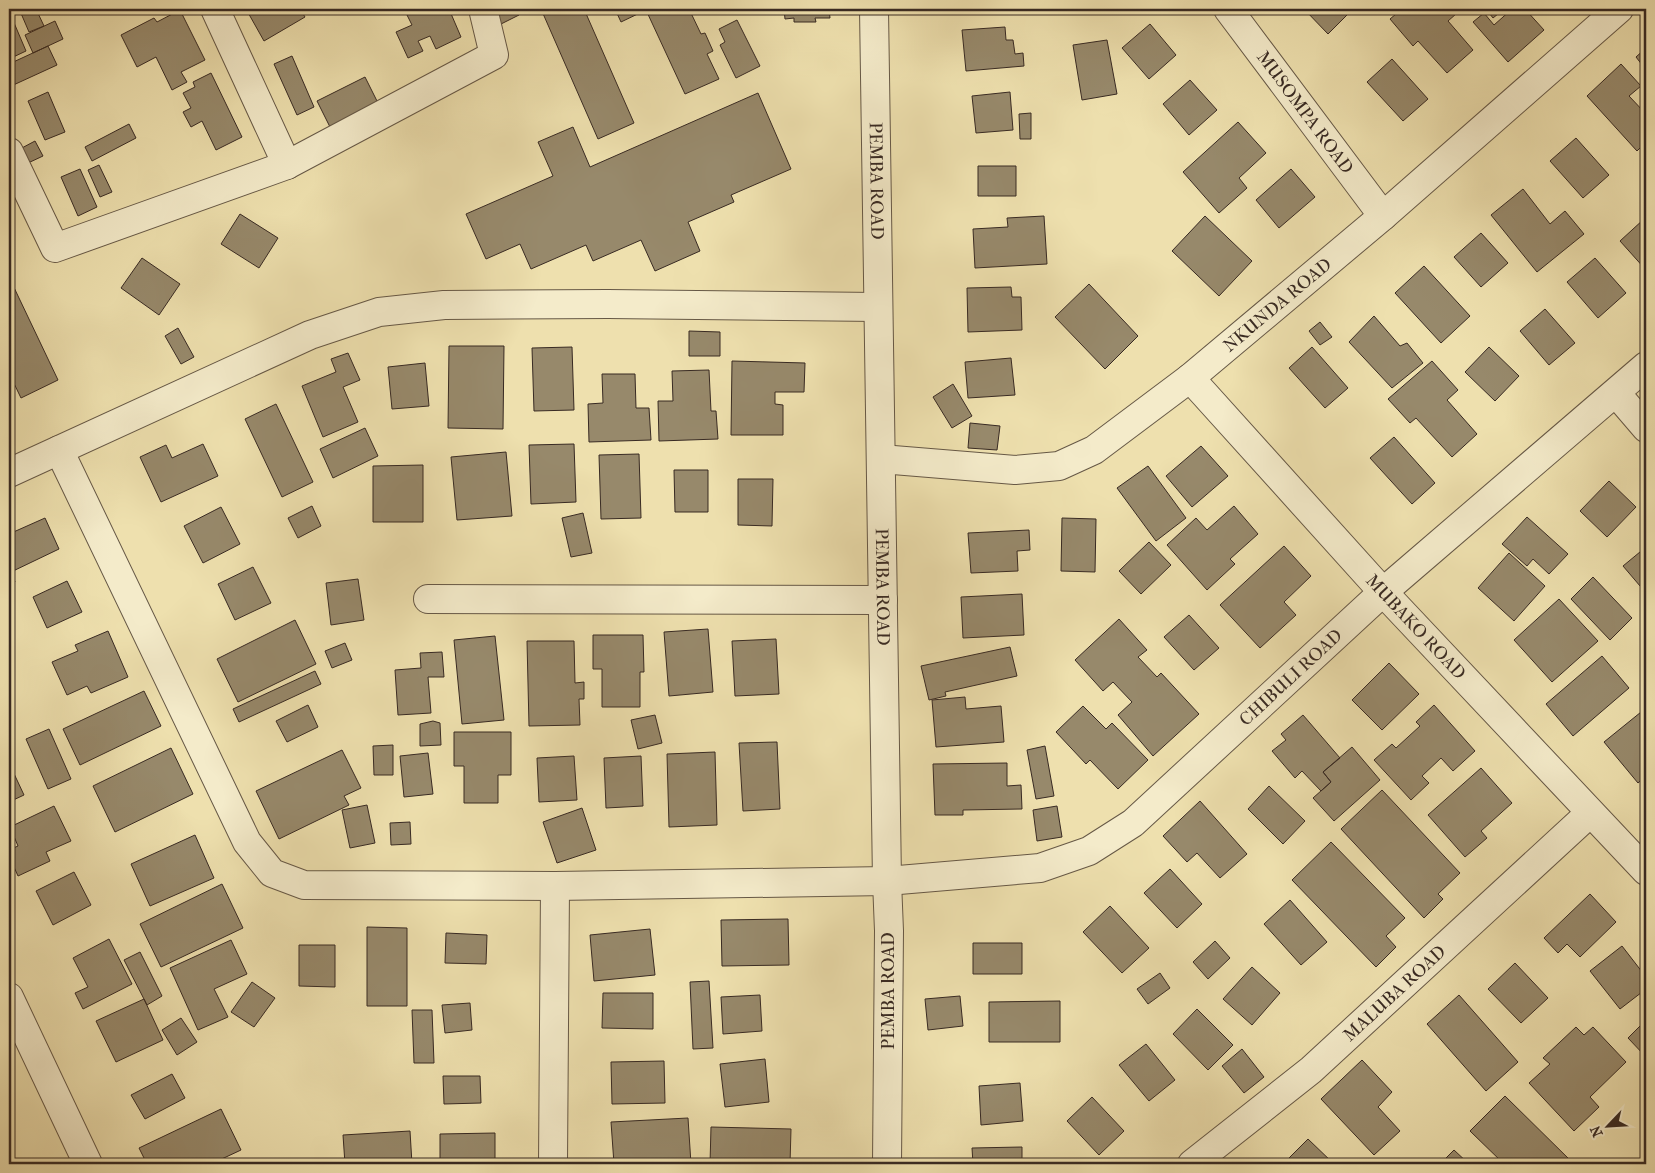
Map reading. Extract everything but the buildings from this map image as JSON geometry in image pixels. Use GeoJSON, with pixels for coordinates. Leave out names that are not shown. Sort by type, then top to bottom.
{"type":"FeatureCollection","features":[{"type":"Feature","properties":{"kind":"street"},"geometry":{"type":"LineString","coordinates":[[215,9],[287,165]]}},
{"type":"Feature","properties":{"kind":"street"},"geometry":{"type":"LineString","coordinates":[[10,161],[55,248],[287,165],[494,55],[483,9]]}},
{"type":"Feature","properties":{"kind":"street","name":"PEMBA ROAD"},"geometry":{"type":"LineString","coordinates":[[874,9],[889,931],[887,1164]]}},
{"type":"Feature","properties":{"kind":"street","name":"MUSOMPA ROAD"},"geometry":{"type":"LineString","coordinates":[[1228,9],[1383,216]]}},
{"type":"Feature","properties":{"kind":"street","name":"NKUNDA ROAD"},"geometry":{"type":"LineString","coordinates":[[882,458],[1015,470],[1059,466],[1094,450],[1190,378],[1383,216],[1619,9]]}},
{"type":"Feature","properties":{"kind":"street"},"geometry":{"type":"LineString","coordinates":[[9,473],[310,335],[379,312],[454,305],[608,304],[878,307]]}},
{"type":"Feature","properties":{"kind":"street","name":"CHIBULI ROAD"},"geometry":{"type":"LineString","coordinates":[[59,450],[247,842],[272,873],[304,885],[555,886],[887,881],[1040,868],[1089,851],[1133,823],[1383,592],[1646,366]]}},
{"type":"Feature","properties":{"kind":"street","name":"MUBAKO ROAD"},"geometry":{"type":"LineString","coordinates":[[1190,378],[1383,592],[1646,871]]}},
{"type":"Feature","properties":{"kind":"street"},"geometry":{"type":"LineString","coordinates":[[1616,393],[1646,428]]}},
{"type":"Feature","properties":{"kind":"street"},"geometry":{"type":"LineString","coordinates":[[428,599],[883,600]]}},
{"type":"Feature","properties":{"kind":"street","name":"MALUBA ROAD"},"geometry":{"type":"LineString","coordinates":[[1192,1164],[1311,1070],[1590,813]]}},
{"type":"Feature","properties":{"kind":"street"},"geometry":{"type":"LineString","coordinates":[[553,1164],[555,886]]}},
{"type":"Feature","properties":{"kind":"street"},"geometry":{"type":"LineString","coordinates":[[9,997],[88,1164]]}}]}
